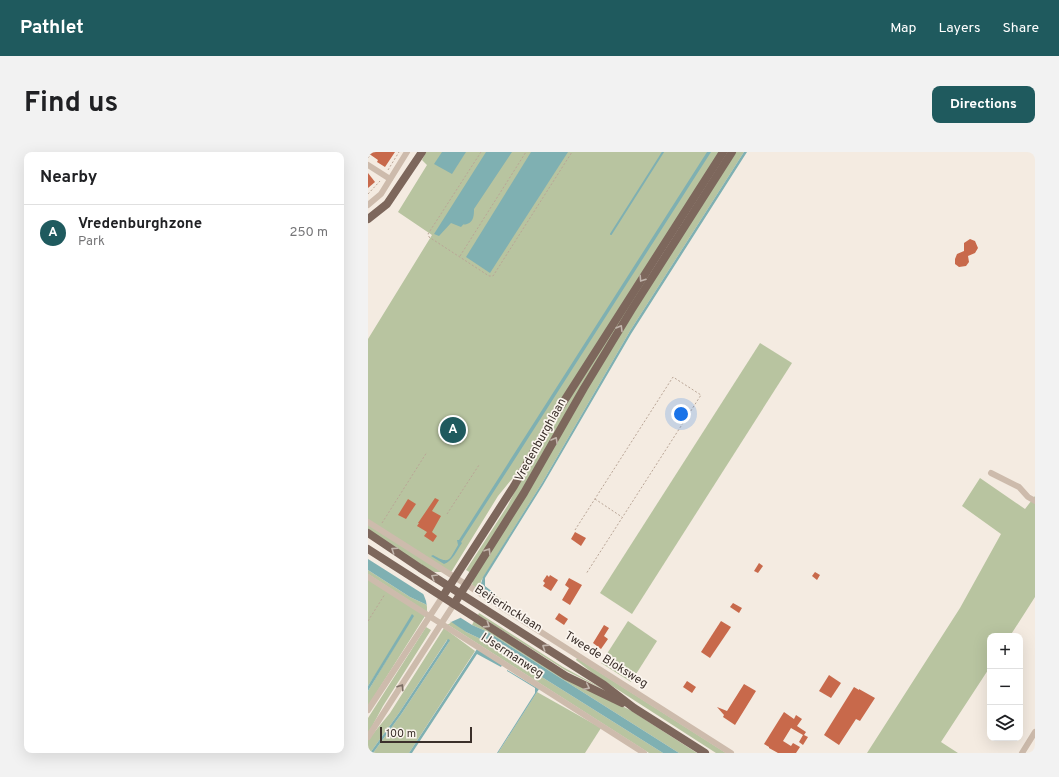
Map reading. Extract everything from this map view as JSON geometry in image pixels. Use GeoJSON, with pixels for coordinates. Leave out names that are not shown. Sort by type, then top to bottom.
{"type":"FeatureCollection","features":[{"type":"Feature","properties":{"kind":"main road"},"geometry":{"type":"LineString","coordinates":[[368,219],[387,204],[422,152]]}},
{"type":"Feature","properties":{"kind":"main road","name":"Vredenburghlaan"},"geometry":{"type":"LineString","coordinates":[[440,599],[514,486],[550,423],[723,152]]}},
{"type":"Feature","properties":{"kind":"main road","name":"Vredenburghlaan"},"geometry":{"type":"LineString","coordinates":[[452,607],[524,493],[584,388],[632,309],[732,152]]}},
{"type":"Feature","properties":{"kind":"main road","name":"Beijerincklaan"},"geometry":{"type":"LineString","coordinates":[[368,533],[420,568],[449,585],[604,685],[634,708],[705,753]]}},
{"type":"Feature","properties":{"kind":"main road","name":"Beijerincklaan"},"geometry":{"type":"LineString","coordinates":[[368,549],[414,578],[452,607],[566,676],[634,708]]}},
{"type":"Feature","properties":{"kind":"street"},"geometry":{"type":"LineString","coordinates":[[368,205],[381,194],[408,152]]}},
{"type":"Feature","properties":{"kind":"street"},"geometry":{"type":"LineString","coordinates":[[368,165],[390,179]]}},
{"type":"Feature","properties":{"kind":"street"},"geometry":{"type":"LineString","coordinates":[[991,473],[1019,487],[1028,497],[1035,501]]}},
{"type":"Feature","properties":{"kind":"street","name":"Tweede Bloksweg"},"geometry":{"type":"LineString","coordinates":[[368,522],[731,753]]}},
{"type":"Feature","properties":{"kind":"street","name":"IJsermanweg"},"geometry":{"type":"LineString","coordinates":[[368,577],[388,590],[431,613],[644,753]]}},
{"type":"Feature","properties":{"kind":"street","name":"Vredenburghlaan"},"geometry":{"type":"LineString","coordinates":[[368,710],[440,599]]}},
{"type":"Feature","properties":{"kind":"street","name":"Vredenburghlaan"},"geometry":{"type":"LineString","coordinates":[[368,737],[452,607]]}},
{"type":"Feature","properties":{"kind":"street"},"geometry":{"type":"LineString","coordinates":[[1022,753],[1035,732]]}},
{"type":"Feature","properties":{"kind":"path"},"geometry":{"type":"LineString","coordinates":[[368,158],[372,152]]}},
{"type":"Feature","properties":{"kind":"path"},"geometry":{"type":"LineString","coordinates":[[368,194],[377,185],[399,152]]}},
{"type":"Feature","properties":{"kind":"path"},"geometry":{"type":"LineString","coordinates":[[481,152],[428,234],[429,237],[489,276],[493,276],[572,152]]}},
{"type":"Feature","properties":{"kind":"path"},"geometry":{"type":"LineString","coordinates":[[460,256],[526,152]]}},
{"type":"Feature","properties":{"kind":"path"},"geometry":{"type":"LineString","coordinates":[[575,530],[673,377],[700,395],[586,574]]}},
{"type":"Feature","properties":{"kind":"path"},"geometry":{"type":"LineString","coordinates":[[378,528],[427,452]]}},
{"type":"Feature","properties":{"kind":"path"},"geometry":{"type":"LineString","coordinates":[[447,514],[479,465]]}},
{"type":"Feature","properties":{"kind":"path"},"geometry":{"type":"LineString","coordinates":[[595,499],[623,517]]}},
{"type":"Feature","properties":{"kind":"path"},"geometry":{"type":"LineString","coordinates":[[368,621],[388,590]]}},
{"type":"Feature","properties":{"kind":"green space"},"geometry":{"type":"Polygon","coordinates":[[[426,152],[721,152],[516,474],[498,496],[450,574],[368,522],[368,339],[432,235],[398,212],[427,165],[422,160],[426,152]]]}},
{"type":"Feature","properties":{"kind":"green space"},"geometry":{"type":"Polygon","coordinates":[[[734,152],[744,152],[630,331],[542,483],[481,581],[480,587],[512,607],[508,608],[472,585],[473,580],[586,389],[734,152]]]}},
{"type":"Feature","properties":{"kind":"green space"},"geometry":{"type":"Polygon","coordinates":[[[670,239],[551,444],[471,573],[466,570],[508,505],[536,449],[670,239]]]}},
{"type":"Feature","properties":{"kind":"green space"},"geometry":{"type":"Polygon","coordinates":[[[760,343],[792,363],[632,614],[600,593],[760,343]]]}},
{"type":"Feature","properties":{"kind":"green space"},"geometry":{"type":"Polygon","coordinates":[[[980,478],[1025,509],[1035,496],[1035,597],[1012,633],[987,633],[987,672],[941,742],[958,753],[867,753],[960,608],[1001,534],[962,506],[980,478]]]}},
{"type":"Feature","properties":{"kind":"green space"},"geometry":{"type":"Polygon","coordinates":[[[368,524],[443,572],[434,572],[430,570],[368,531],[368,524]]]}},
{"type":"Feature","properties":{"kind":"green space"},"geometry":{"type":"Polygon","coordinates":[[[368,570],[410,597],[427,605],[427,612],[368,574],[368,570]]]}},
{"type":"Feature","properties":{"kind":"green space"},"geometry":{"type":"Polygon","coordinates":[[[368,576],[425,616],[368,706],[368,691],[407,626],[368,686],[368,576]]]}},
{"type":"Feature","properties":{"kind":"green space"},"geometry":{"type":"Polygon","coordinates":[[[479,613],[563,667],[618,697],[565,670],[478,615],[479,613]]]}},
{"type":"Feature","properties":{"kind":"green space"},"geometry":{"type":"Polygon","coordinates":[[[452,621],[466,632],[483,640],[663,753],[649,753],[447,624],[452,621]]]}},
{"type":"Feature","properties":{"kind":"green space"},"geometry":{"type":"Polygon","coordinates":[[[474,621],[590,690],[630,710],[697,753],[679,753],[488,632],[472,625],[474,621]]]}},
{"type":"Feature","properties":{"kind":"green space"},"geometry":{"type":"Polygon","coordinates":[[[628,621],[657,641],[631,682],[601,663],[628,621]]]}},
{"type":"Feature","properties":{"kind":"green space"},"geometry":{"type":"Polygon","coordinates":[[[426,627],[431,630],[383,706],[368,734],[368,718],[426,627]]]}},
{"type":"Feature","properties":{"kind":"green space"},"geometry":{"type":"Polygon","coordinates":[[[444,628],[475,651],[409,753],[373,753],[402,713],[449,642],[447,640],[399,713],[370,753],[368,753],[368,740],[390,713],[444,628]]]}},
{"type":"Feature","properties":{"kind":"green space"},"geometry":{"type":"Polygon","coordinates":[[[577,658],[726,753],[716,753],[595,675],[576,660],[577,658]]]}},
{"type":"Feature","properties":{"kind":"green space"},"geometry":{"type":"Polygon","coordinates":[[[537,692],[601,728],[585,753],[498,753],[537,692]]]}},
{"type":"Feature","properties":{"kind":"water"},"geometry":{"type":"Polygon","coordinates":[[[442,152],[466,152],[452,174],[434,164],[442,152]]]}},
{"type":"Feature","properties":{"kind":"water"},"geometry":{"type":"Polygon","coordinates":[[[486,152],[512,152],[474,209],[471,222],[464,224],[461,227],[451,223],[439,236],[434,234],[486,152]]]}},
{"type":"Feature","properties":{"kind":"water"},"geometry":{"type":"Polygon","coordinates":[[[531,152],[568,152],[490,273],[466,257],[531,152]]]}},
{"type":"Feature","properties":{"kind":"water"},"geometry":{"type":"Polygon","coordinates":[[[707,152],[711,152],[454,555],[447,563],[444,564],[431,556],[433,555],[443,560],[451,557],[458,545],[457,540],[459,540],[707,152]]]}},
{"type":"Feature","properties":{"kind":"water"},"geometry":{"type":"Polygon","coordinates":[[[744,152],[747,152],[631,334],[543,485],[485,578],[485,586],[494,593],[495,596],[493,596],[480,587],[483,577],[542,483],[630,331],[744,152]]]}},
{"type":"Feature","properties":{"kind":"water"},"geometry":{"type":"Polygon","coordinates":[[[368,559],[472,625],[488,632],[679,753],[663,753],[483,640],[466,632],[425,604],[410,597],[368,570],[368,559]]]}},
{"type":"Feature","properties":{"kind":"water"},"geometry":{"type":"Polygon","coordinates":[[[412,614],[414,616],[368,691],[368,686],[412,614]]]}},
{"type":"Feature","properties":{"kind":"water"},"geometry":{"type":"Polygon","coordinates":[[[448,639],[450,640],[449,642],[402,713],[373,753],[370,753],[399,713],[448,639]]]}},
{"type":"Feature","properties":{"kind":"water"},"geometry":{"type":"Polygon","coordinates":[[[477,649],[502,665],[501,667],[477,654],[412,753],[409,753],[477,649]]]}},
{"type":"Feature","properties":{"kind":"water"},"geometry":{"type":"Polygon","coordinates":[[[507,670],[539,689],[497,753],[535,693],[535,688],[507,670]]]}},
{"type":"Feature","properties":{"kind":"pier"},"geometry":{"type":"Polygon","coordinates":[[[423,593],[461,617],[451,622],[427,607],[423,593]]]}},
{"type":"Feature","properties":{"kind":"building"},"geometry":{"type":"Polygon","coordinates":[[[368,152],[395,152],[385,167],[377,162],[378,160],[368,152]]]}},
{"type":"Feature","properties":{"kind":"building"},"geometry":{"type":"Polygon","coordinates":[[[368,173],[375,182],[368,188],[368,173]]]}},
{"type":"Feature","properties":{"kind":"building"},"geometry":{"type":"Polygon","coordinates":[[[970,239],[975,241],[978,248],[975,253],[968,256],[969,262],[966,266],[959,267],[955,264],[955,259],[957,254],[964,251],[964,243],[970,239]]]}},
{"type":"Feature","properties":{"kind":"building"},"geometry":{"type":"Polygon","coordinates":[[[435,498],[439,500],[432,511],[441,516],[432,532],[437,536],[433,542],[424,536],[427,532],[417,526],[435,498]]]}},
{"type":"Feature","properties":{"kind":"building"},"geometry":{"type":"Polygon","coordinates":[[[408,499],[416,504],[406,519],[398,515],[408,499]]]}},
{"type":"Feature","properties":{"kind":"building"},"geometry":{"type":"Polygon","coordinates":[[[575,532],[586,538],[581,546],[571,539],[575,532]]]}},
{"type":"Feature","properties":{"kind":"building"},"geometry":{"type":"Polygon","coordinates":[[[759,563],[763,566],[758,573],[754,571],[759,563]]]}},
{"type":"Feature","properties":{"kind":"building"},"geometry":{"type":"Polygon","coordinates":[[[815,572],[820,575],[817,580],[812,576],[815,572]]]}},
{"type":"Feature","properties":{"kind":"building"},"geometry":{"type":"Polygon","coordinates":[[[547,575],[549,577],[550,575],[558,580],[551,591],[543,586],[545,583],[543,581],[547,575]]]}},
{"type":"Feature","properties":{"kind":"building"},"geometry":{"type":"Polygon","coordinates":[[[569,578],[582,585],[570,605],[562,600],[569,588],[565,585],[569,578]]]}},
{"type":"Feature","properties":{"kind":"building"},"geometry":{"type":"Polygon","coordinates":[[[733,603],[742,608],[739,613],[730,607],[733,603]]]}},
{"type":"Feature","properties":{"kind":"building"},"geometry":{"type":"Polygon","coordinates":[[[559,613],[568,619],[564,625],[555,619],[559,613]]]}},
{"type":"Feature","properties":{"kind":"building"},"geometry":{"type":"Polygon","coordinates":[[[721,621],[731,627],[710,658],[701,652],[721,621]]]}},
{"type":"Feature","properties":{"kind":"building"},"geometry":{"type":"Polygon","coordinates":[[[604,625],[609,628],[604,636],[608,639],[601,649],[593,643],[604,625]]]}},
{"type":"Feature","properties":{"kind":"building"},"geometry":{"type":"Polygon","coordinates":[[[829,675],[841,683],[831,698],[819,691],[829,675]]]}},
{"type":"Feature","properties":{"kind":"building"},"geometry":{"type":"Polygon","coordinates":[[[687,681],[696,687],[692,693],[683,687],[687,681]]]}},
{"type":"Feature","properties":{"kind":"building"},"geometry":{"type":"Polygon","coordinates":[[[744,684],[756,691],[735,725],[723,717],[724,715],[717,707],[727,711],[744,684]]]}},
{"type":"Feature","properties":{"kind":"building"},"geometry":{"type":"Polygon","coordinates":[[[854,687],[875,698],[860,721],[856,719],[839,745],[824,735],[854,687]]]}},
{"type":"Feature","properties":{"kind":"building"},"geometry":{"type":"Polygon","coordinates":[[[784,712],[794,719],[796,715],[802,719],[797,726],[806,732],[804,735],[808,737],[803,745],[799,742],[803,735],[791,728],[783,741],[791,746],[793,743],[800,747],[796,753],[778,753],[764,744],[784,712]]]}},
{"type":"Feature","properties":{"kind":"waterway"},"geometry":{"type":"LineString","coordinates":[[611,234],[663,152]]}},
{"type":"Feature","properties":{"kind":"place","name":"Vredenburghzone"},"geometry":{"type":"Point","coordinates":[453,430]}}]}
